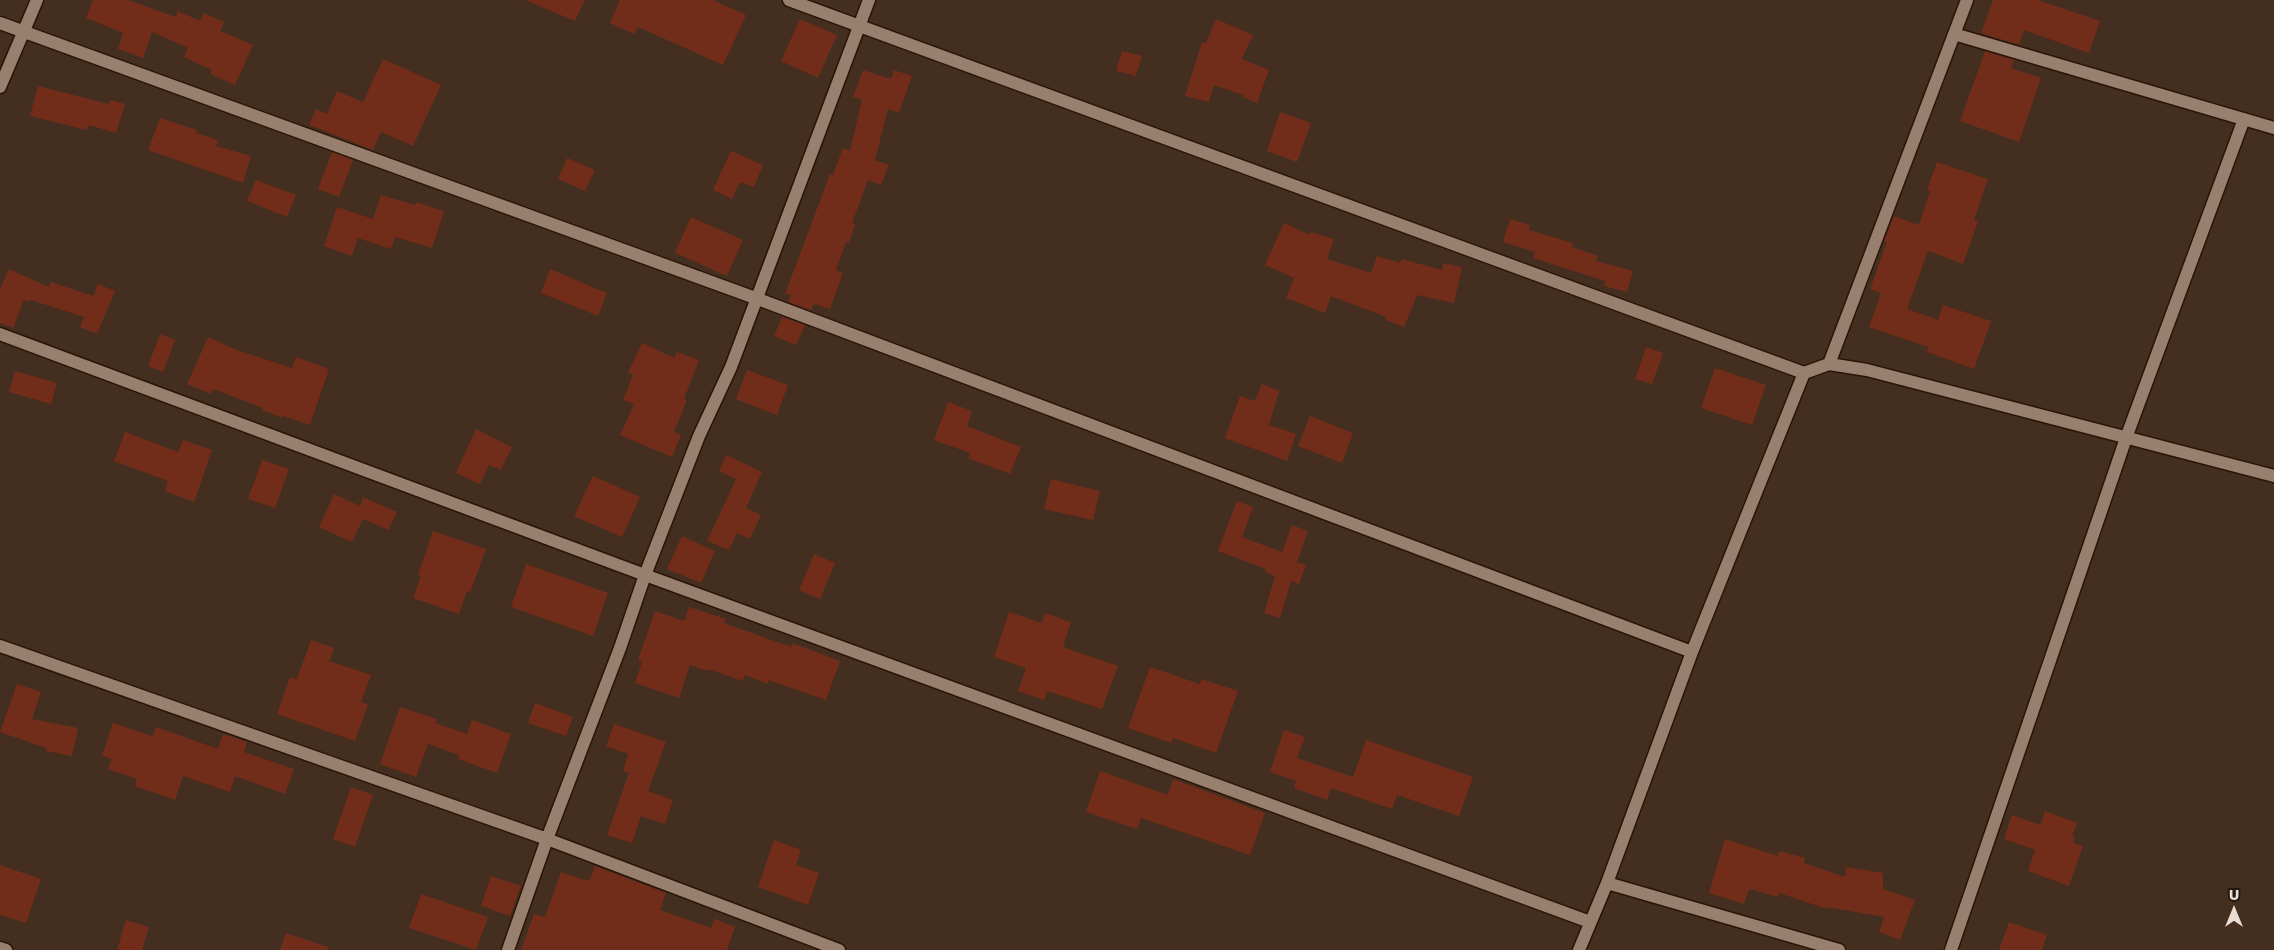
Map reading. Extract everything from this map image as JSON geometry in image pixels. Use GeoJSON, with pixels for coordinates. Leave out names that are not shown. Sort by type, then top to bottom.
{"type":"FeatureCollection","features":[{"type":"Feature","properties":{"kind":"street"},"geometry":{"type":"LineString","coordinates":[[0,86],[37,0]]}},
{"type":"Feature","properties":{"kind":"street"},"geometry":{"type":"LineString","coordinates":[[789,0],[1804,373],[1829,364],[1868,370],[2274,476]]}},
{"type":"Feature","properties":{"kind":"street"},"geometry":{"type":"LineString","coordinates":[[508,950],[547,839],[604,692],[645,575],[700,436],[732,367],[869,0]]}},
{"type":"Feature","properties":{"kind":"street"},"geometry":{"type":"LineString","coordinates":[[1829,364],[1967,0]]}},
{"type":"Feature","properties":{"kind":"street"},"geometry":{"type":"LineString","coordinates":[[0,23],[758,299],[1692,652]]}},
{"type":"Feature","properties":{"kind":"street"},"geometry":{"type":"LineString","coordinates":[[1954,34],[2274,128]]}},
{"type":"Feature","properties":{"kind":"street"},"geometry":{"type":"LineString","coordinates":[[1952,950],[2126,438],[2244,119]]}},
{"type":"Feature","properties":{"kind":"street"},"geometry":{"type":"LineString","coordinates":[[0,334],[645,575],[1590,922]]}},
{"type":"Feature","properties":{"kind":"street"},"geometry":{"type":"LineString","coordinates":[[1579,950],[1607,883],[1692,652],[1804,373]]}},
{"type":"Feature","properties":{"kind":"street"},"geometry":{"type":"LineString","coordinates":[[0,646],[547,839],[839,950]]}},
{"type":"Feature","properties":{"kind":"street"},"geometry":{"type":"LineString","coordinates":[[1607,883],[1839,950]]}},
{"type":"Feature","properties":{"kind":"street"},"geometry":{"type":"LineString","coordinates":[[0,948],[6,950]]}},
{"type":"Feature","properties":{"kind":"building"},"geometry":{"type":"Polygon","coordinates":[[[93,0],[128,0],[176,17],[178,11],[200,21],[204,13],[224,22],[220,31],[253,45],[235,85],[210,74],[212,70],[184,57],[188,48],[152,32],[143,58],[118,49],[123,33],[86,18],[93,0]]]}},
{"type":"Feature","properties":{"kind":"building"},"geometry":{"type":"Polygon","coordinates":[[[525,0],[585,0],[575,21],[525,0]]]}},
{"type":"Feature","properties":{"kind":"building"},"geometry":{"type":"Polygon","coordinates":[[[620,0],[713,0],[746,15],[723,65],[638,27],[634,34],[610,23],[620,0]]]}},
{"type":"Feature","properties":{"kind":"building"},"geometry":{"type":"Polygon","coordinates":[[[1993,0],[2038,0],[2100,21],[2089,53],[2024,30],[2019,45],[1981,33],[1993,0]]]}},
{"type":"Feature","properties":{"kind":"building"},"geometry":{"type":"Polygon","coordinates":[[[800,19],[837,35],[818,78],[781,61],[800,19]]]}},
{"type":"Feature","properties":{"kind":"building"},"geometry":{"type":"Polygon","coordinates":[[[1216,19],[1253,35],[1242,59],[1269,70],[1257,103],[1243,97],[1243,95],[1214,85],[1209,102],[1185,96],[1202,42],[1206,43],[1216,19]]]}},
{"type":"Feature","properties":{"kind":"building"},"geometry":{"type":"Polygon","coordinates":[[[1122,51],[1142,56],[1136,76],[1116,71],[1122,51]]]}},
{"type":"Feature","properties":{"kind":"building"},"geometry":{"type":"Polygon","coordinates":[[[1985,51],[2014,60],[2011,68],[2041,78],[2019,142],[1960,121],[1985,51]]]}},
{"type":"Feature","properties":{"kind":"building"},"geometry":{"type":"Polygon","coordinates":[[[383,59],[441,85],[413,146],[381,132],[373,150],[309,125],[316,109],[327,114],[337,91],[363,102],[383,59]]]}},
{"type":"Feature","properties":{"kind":"building"},"geometry":{"type":"Polygon","coordinates":[[[863,70],[891,79],[894,70],[912,76],[899,113],[888,109],[875,160],[889,165],[881,185],[868,180],[852,223],[855,224],[849,243],[846,242],[836,270],[843,273],[830,309],[814,304],[811,310],[788,302],[791,295],[785,294],[830,174],[833,175],[843,148],[850,151],[862,100],[853,97],[863,70]]]}},
{"type":"Feature","properties":{"kind":"building"},"geometry":{"type":"Polygon","coordinates":[[[38,86],[109,104],[110,100],[125,104],[116,133],[89,125],[87,130],[30,116],[38,86]]]}},
{"type":"Feature","properties":{"kind":"building"},"geometry":{"type":"Polygon","coordinates":[[[1280,112],[1311,123],[1297,162],[1267,151],[1280,112]]]}},
{"type":"Feature","properties":{"kind":"building"},"geometry":{"type":"Polygon","coordinates":[[[160,118],[197,130],[196,133],[218,140],[216,146],[251,156],[243,183],[148,150],[160,118]]]}},
{"type":"Feature","properties":{"kind":"building"},"geometry":{"type":"Polygon","coordinates":[[[731,151],[763,165],[754,187],[740,182],[732,199],[713,190],[731,151]]]}},
{"type":"Feature","properties":{"kind":"building"},"geometry":{"type":"Polygon","coordinates":[[[332,152],[353,160],[339,197],[318,189],[332,152]]]}},
{"type":"Feature","properties":{"kind":"building"},"geometry":{"type":"Polygon","coordinates":[[[567,158],[595,170],[585,191],[558,179],[567,158]]]}},
{"type":"Feature","properties":{"kind":"building"},"geometry":{"type":"Polygon","coordinates":[[[1937,162],[1988,179],[1974,220],[1978,222],[1963,264],[1928,251],[1907,309],[1938,320],[1943,305],[1991,321],[1974,369],[1927,352],[1928,347],[1869,327],[1881,293],[1870,289],[1887,242],[1884,241],[1894,216],[1919,225],[1930,191],[1927,190],[1937,162]]]}},
{"type":"Feature","properties":{"kind":"building"},"geometry":{"type":"Polygon","coordinates":[[[256,180],[296,195],[287,217],[247,201],[256,180]]]}},
{"type":"Feature","properties":{"kind":"building"},"geometry":{"type":"Polygon","coordinates":[[[381,195],[415,205],[416,202],[444,211],[432,248],[395,237],[391,249],[358,238],[352,256],[324,246],[337,207],[373,219],[381,195]]]}},
{"type":"Feature","properties":{"kind":"building"},"geometry":{"type":"Polygon","coordinates":[[[691,217],[743,240],[727,276],[675,253],[691,217]]]}},
{"type":"Feature","properties":{"kind":"building"},"geometry":{"type":"Polygon","coordinates":[[[1510,219],[1530,225],[1529,230],[1573,243],[1572,247],[1598,256],[1596,261],[1633,271],[1627,292],[1604,286],[1605,281],[1533,258],[1535,252],[1503,242],[1510,219]]]}},
{"type":"Feature","properties":{"kind":"building"},"geometry":{"type":"Polygon","coordinates":[[[1284,223],[1310,235],[1311,232],[1334,239],[1327,259],[1371,273],[1377,256],[1400,263],[1402,259],[1442,270],[1443,263],[1462,267],[1454,303],[1417,295],[1404,327],[1385,320],[1386,317],[1331,296],[1325,313],[1286,298],[1294,278],[1265,265],[1284,223]]]}},
{"type":"Feature","properties":{"kind":"building"},"geometry":{"type":"Polygon","coordinates":[[[9,269],[49,287],[51,282],[93,296],[98,284],[115,291],[97,334],[80,327],[84,317],[31,300],[30,302],[24,300],[13,328],[0,323],[0,289],[9,269]]]}},
{"type":"Feature","properties":{"kind":"building"},"geometry":{"type":"Polygon","coordinates":[[[550,269],[607,293],[598,316],[541,293],[550,269]]]}},
{"type":"Feature","properties":{"kind":"building"},"geometry":{"type":"Polygon","coordinates":[[[782,317],[805,325],[796,345],[774,336],[782,317]]]}},
{"type":"Feature","properties":{"kind":"building"},"geometry":{"type":"Polygon","coordinates":[[[160,334],[175,340],[163,372],[148,366],[160,334]]]}},
{"type":"Feature","properties":{"kind":"building"},"geometry":{"type":"Polygon","coordinates":[[[208,337],[237,350],[292,368],[296,357],[329,369],[310,425],[283,416],[282,418],[262,410],[263,408],[213,389],[211,394],[187,384],[208,337]]]}},
{"type":"Feature","properties":{"kind":"building"},"geometry":{"type":"Polygon","coordinates":[[[642,343],[674,358],[677,352],[699,360],[684,399],[687,400],[674,432],[681,435],[672,457],[620,435],[634,404],[623,400],[633,375],[628,373],[642,343]]]}},
{"type":"Feature","properties":{"kind":"building"},"geometry":{"type":"Polygon","coordinates":[[[1646,347],[1663,353],[1652,384],[1635,379],[1646,347]]]}},
{"type":"Feature","properties":{"kind":"building"},"geometry":{"type":"Polygon","coordinates":[[[1715,368],[1766,385],[1752,425],[1701,408],[1715,368]]]}},
{"type":"Feature","properties":{"kind":"building"},"geometry":{"type":"Polygon","coordinates":[[[747,370],[788,385],[777,415],[736,399],[747,370]]]}},
{"type":"Feature","properties":{"kind":"building"},"geometry":{"type":"Polygon","coordinates":[[[15,371],[57,383],[51,404],[9,392],[15,371]]]}},
{"type":"Feature","properties":{"kind":"building"},"geometry":{"type":"Polygon","coordinates":[[[1262,384],[1279,391],[1269,425],[1296,434],[1287,461],[1225,438],[1240,396],[1255,401],[1262,384]]]}},
{"type":"Feature","properties":{"kind":"building"},"geometry":{"type":"Polygon","coordinates":[[[948,402],[972,411],[967,426],[1021,447],[1010,474],[968,458],[970,453],[934,440],[948,402]]]}},
{"type":"Feature","properties":{"kind":"building"},"geometry":{"type":"Polygon","coordinates":[[[1310,416],[1353,433],[1342,463],[1298,446],[1310,416]]]}},
{"type":"Feature","properties":{"kind":"building"},"geometry":{"type":"Polygon","coordinates":[[[476,429],[512,447],[501,470],[489,465],[480,484],[456,473],[476,429]]]}},
{"type":"Feature","properties":{"kind":"building"},"geometry":{"type":"Polygon","coordinates":[[[125,432],[178,452],[183,440],[212,450],[194,502],[165,491],[168,481],[114,461],[125,432]]]}},
{"type":"Feature","properties":{"kind":"building"},"geometry":{"type":"Polygon","coordinates":[[[726,455],[762,472],[746,508],[761,515],[750,539],[737,533],[729,550],[707,541],[736,479],[719,471],[726,455]]]}},
{"type":"Feature","properties":{"kind":"building"},"geometry":{"type":"Polygon","coordinates":[[[262,460],[289,469],[275,508],[248,499],[262,460]]]}},
{"type":"Feature","properties":{"kind":"building"},"geometry":{"type":"Polygon","coordinates":[[[593,476],[640,497],[622,537],[574,516],[593,476]]]}},
{"type":"Feature","properties":{"kind":"building"},"geometry":{"type":"Polygon","coordinates":[[[1051,479],[1100,491],[1093,520],[1044,509],[1051,479]]]}},
{"type":"Feature","properties":{"kind":"building"},"geometry":{"type":"Polygon","coordinates":[[[334,494],[360,506],[363,497],[397,512],[388,530],[363,519],[352,542],[319,527],[334,494]]]}},
{"type":"Feature","properties":{"kind":"building"},"geometry":{"type":"Polygon","coordinates":[[[1237,501],[1253,507],[1242,537],[1282,552],[1292,525],[1308,531],[1297,562],[1306,565],[1299,584],[1291,581],[1280,618],[1264,613],[1275,576],[1265,572],[1266,569],[1218,551],[1237,501]]]}},
{"type":"Feature","properties":{"kind":"building"},"geometry":{"type":"Polygon","coordinates":[[[433,531],[486,549],[470,593],[467,591],[459,614],[413,598],[421,576],[418,575],[433,531]]]}},
{"type":"Feature","properties":{"kind":"building"},"geometry":{"type":"Polygon","coordinates":[[[682,536],[715,551],[701,583],[667,569],[682,536]]]}},
{"type":"Feature","properties":{"kind":"building"},"geometry":{"type":"Polygon","coordinates":[[[814,554],[835,563],[820,599],[799,590],[814,554]]]}},
{"type":"Feature","properties":{"kind":"building"},"geometry":{"type":"Polygon","coordinates":[[[526,564],[608,593],[593,636],[511,607],[526,564]]]}},
{"type":"Feature","properties":{"kind":"building"},"geometry":{"type":"Polygon","coordinates":[[[689,607],[726,619],[724,623],[791,647],[792,643],[840,661],[826,700],[769,680],[768,684],[745,675],[743,681],[690,665],[679,698],[635,683],[642,662],[638,660],[655,611],[684,621],[689,607]]]}},
{"type":"Feature","properties":{"kind":"building"},"geometry":{"type":"Polygon","coordinates":[[[1009,612],[1042,623],[1045,613],[1071,622],[1063,647],[1118,666],[1102,709],[1047,691],[1044,700],[1018,691],[1026,668],[994,657],[1009,612]]]}},
{"type":"Feature","properties":{"kind":"building"},"geometry":{"type":"Polygon","coordinates":[[[311,640],[334,648],[329,661],[371,675],[361,702],[368,704],[355,741],[277,714],[290,677],[297,679],[311,640]]]}},
{"type":"Feature","properties":{"kind":"building"},"geometry":{"type":"Polygon","coordinates":[[[1150,667],[1200,684],[1201,679],[1238,691],[1216,753],[1173,738],[1171,743],[1128,728],[1150,667]]]}},
{"type":"Feature","properties":{"kind":"building"},"geometry":{"type":"Polygon","coordinates":[[[17,684],[41,692],[32,719],[78,728],[72,756],[46,751],[46,748],[0,732],[17,684]]]}},
{"type":"Feature","properties":{"kind":"building"},"geometry":{"type":"Polygon","coordinates":[[[535,703],[573,717],[566,736],[528,723],[535,703]]]}},
{"type":"Feature","properties":{"kind":"building"},"geometry":{"type":"Polygon","coordinates":[[[400,707],[437,719],[435,723],[467,734],[472,720],[511,734],[497,773],[458,759],[459,755],[428,744],[416,777],[380,764],[400,707]]]}},
{"type":"Feature","properties":{"kind":"building"},"geometry":{"type":"Polygon","coordinates":[[[113,723],[152,736],[156,727],[218,749],[223,734],[247,742],[244,752],[294,769],[285,794],[235,776],[230,792],[183,776],[175,800],[135,786],[137,779],[108,769],[112,759],[102,756],[113,723]]]}},
{"type":"Feature","properties":{"kind":"building"},"geometry":{"type":"Polygon","coordinates":[[[614,724],[666,742],[648,791],[673,800],[665,824],[641,816],[632,843],[607,835],[629,773],[623,771],[628,754],[606,746],[614,724]]]}},
{"type":"Feature","properties":{"kind":"building"},"geometry":{"type":"Polygon","coordinates":[[[1284,730],[1305,737],[1297,758],[1353,777],[1366,740],[1473,777],[1459,816],[1397,795],[1392,809],[1331,788],[1327,800],[1294,788],[1296,781],[1270,772],[1284,730]]]}},
{"type":"Feature","properties":{"kind":"building"},"geometry":{"type":"Polygon","coordinates":[[[1100,771],[1168,795],[1173,779],[1265,813],[1250,855],[1141,818],[1137,829],[1086,812],[1100,771]]]}},
{"type":"Feature","properties":{"kind":"building"},"geometry":{"type":"Polygon","coordinates":[[[351,787],[373,795],[355,847],[333,839],[351,787]]]}},
{"type":"Feature","properties":{"kind":"building"},"geometry":{"type":"Polygon","coordinates":[[[2045,811],[2077,823],[2072,836],[2075,837],[2073,843],[2083,846],[2069,886],[2028,871],[2035,850],[2004,839],[2012,815],[2040,825],[2045,811]]]}},
{"type":"Feature","properties":{"kind":"building"},"geometry":{"type":"Polygon","coordinates":[[[1725,839],[1778,856],[1779,851],[1805,858],[1804,863],[1845,877],[1846,867],[1883,873],[1883,889],[1915,900],[1900,940],[1879,932],[1884,917],[1827,907],[1827,909],[1779,893],[1778,897],[1749,889],[1744,904],[1709,893],[1725,839]]]}},
{"type":"Feature","properties":{"kind":"building"},"geometry":{"type":"Polygon","coordinates":[[[774,840],[801,850],[796,865],[819,873],[808,905],[758,887],[774,840]]]}},
{"type":"Feature","properties":{"kind":"building"},"geometry":{"type":"Polygon","coordinates":[[[0,865],[41,879],[26,923],[0,915],[0,865]]]}},
{"type":"Feature","properties":{"kind":"building"},"geometry":{"type":"Polygon","coordinates":[[[595,866],[666,893],[660,910],[711,928],[715,919],[735,927],[727,950],[521,950],[534,914],[545,917],[561,872],[589,881],[595,866]]]}},
{"type":"Feature","properties":{"kind":"building"},"geometry":{"type":"Polygon","coordinates":[[[491,876],[521,886],[510,916],[481,906],[491,876]]]}},
{"type":"Feature","properties":{"kind":"building"},"geometry":{"type":"Polygon","coordinates":[[[421,894],[488,917],[476,950],[409,928],[421,894]]]}},
{"type":"Feature","properties":{"kind":"building"},"geometry":{"type":"Polygon","coordinates":[[[126,920],[149,927],[142,950],[117,950],[126,920]]]}},
{"type":"Feature","properties":{"kind":"building"},"geometry":{"type":"Polygon","coordinates":[[[2009,922],[2047,935],[2042,950],[1999,950],[2009,922]]]}},
{"type":"Feature","properties":{"kind":"building"},"geometry":{"type":"Polygon","coordinates":[[[286,933],[328,947],[328,950],[280,950],[286,933]]]}}]}
